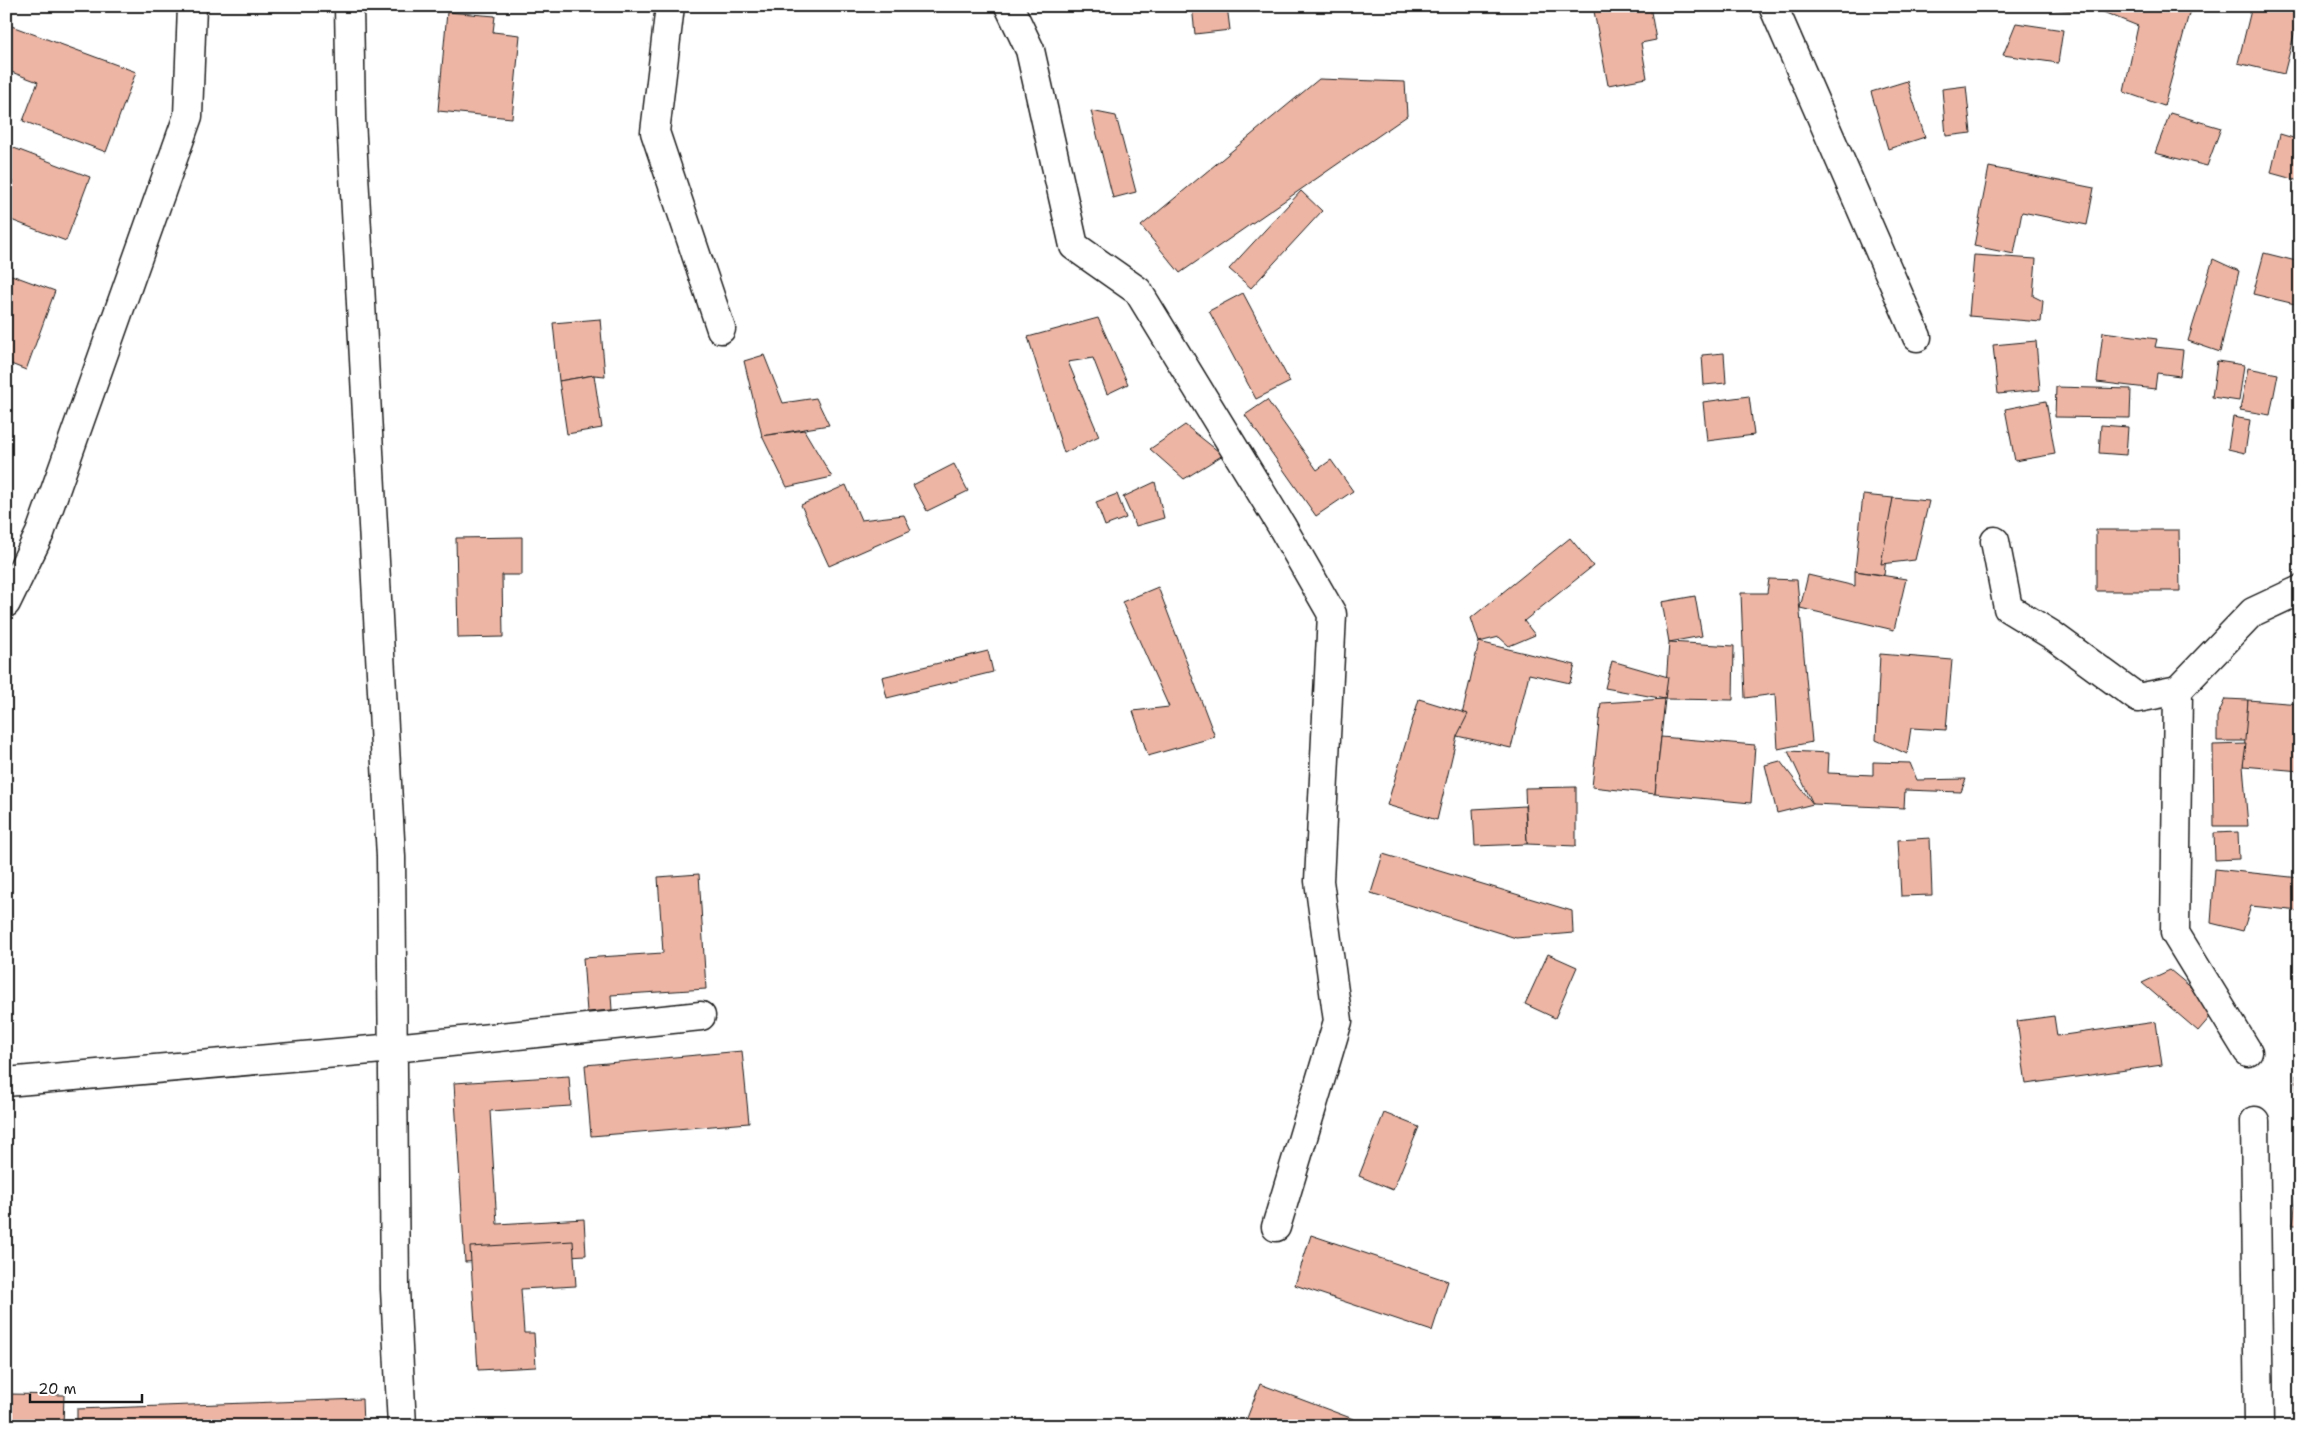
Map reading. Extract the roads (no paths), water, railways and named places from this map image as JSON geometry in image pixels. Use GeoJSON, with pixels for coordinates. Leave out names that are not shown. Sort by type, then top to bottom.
{"type":"FeatureCollection","features":[{"type":"Feature","properties":{"kind":"street"},"geometry":{"type":"LineString","coordinates":[[6,603],[40,533],[188,116],[192,6]]}},
{"type":"Feature","properties":{"kind":"street"},"geometry":{"type":"LineString","coordinates":[[349,6],[351,118],[391,857],[395,1290],[402,1426]]}},
{"type":"Feature","properties":{"kind":"street"},"geometry":{"type":"LineString","coordinates":[[670,6],[655,132],[721,329]]}},
{"type":"Feature","properties":{"kind":"street"},"geometry":{"type":"LineString","coordinates":[[1009,6],[1030,50],[1074,246],[1138,291],[1332,614],[1319,881],[1338,1021],[1276,1227]]}},
{"type":"Feature","properties":{"kind":"street"},"geometry":{"type":"LineString","coordinates":[[1773,6],[1917,337]]}},
{"type":"Feature","properties":{"kind":"street"},"geometry":{"type":"LineString","coordinates":[[1995,541],[2008,608],[2052,635],[2138,698],[2178,690],[2253,612],[2300,590]]}},
{"type":"Feature","properties":{"kind":"street"},"geometry":{"type":"LineString","coordinates":[[2178,690],[2175,933],[2248,1052]]}},
{"type":"Feature","properties":{"kind":"street"},"geometry":{"type":"LineString","coordinates":[[6,1082],[394,1048],[701,1016]]}},
{"type":"Feature","properties":{"kind":"street"},"geometry":{"type":"LineString","coordinates":[[2254,1121],[2259,1426]]}}]}
